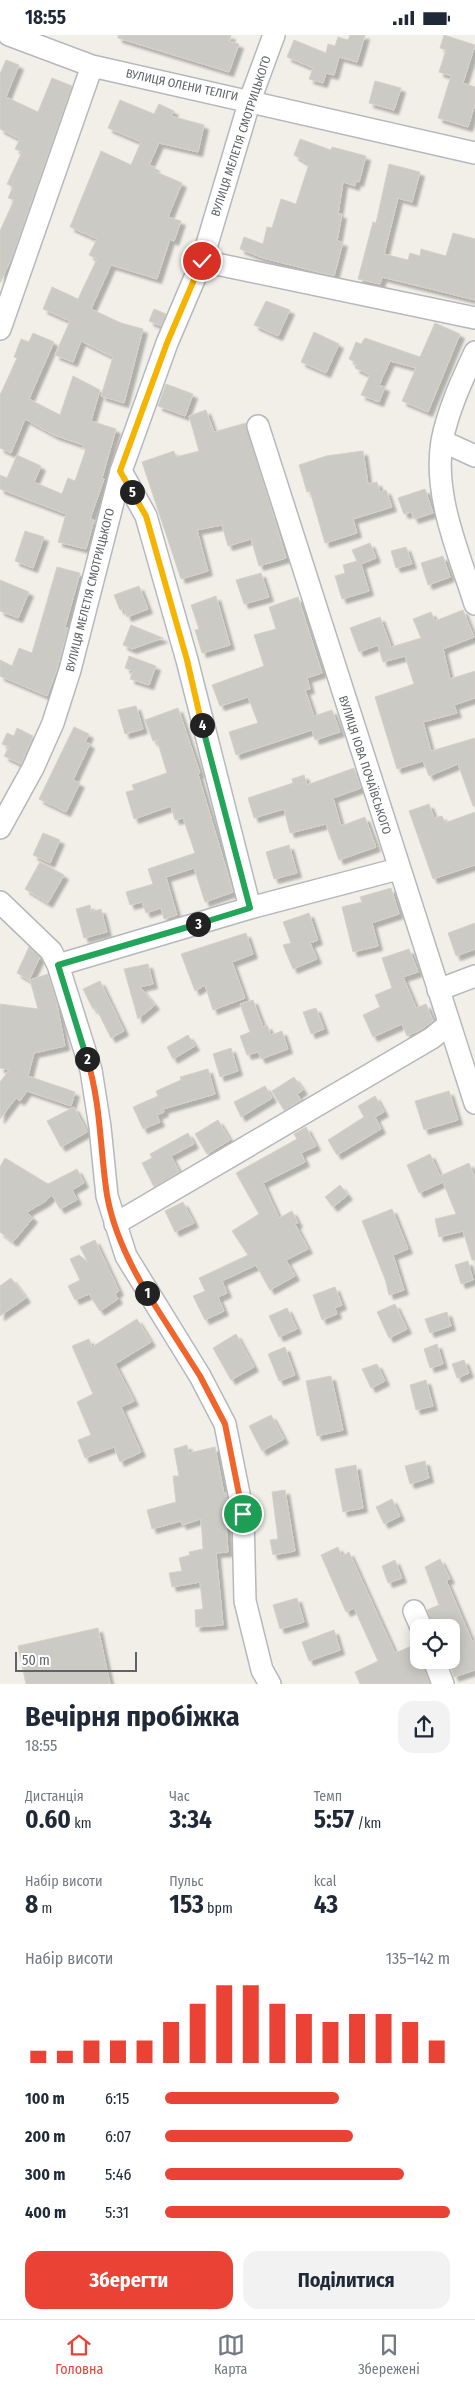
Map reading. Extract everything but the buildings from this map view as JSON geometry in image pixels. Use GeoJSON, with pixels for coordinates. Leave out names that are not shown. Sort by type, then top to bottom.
{"type":"FeatureCollection","features":[{"type":"Feature","properties":{"kind":"street","name":"ВУЛИЦЯ ОЛЕНИ ТЕЛІГИ"},"geometry":{"type":"LineString","coordinates":[[9,35],[92,66],[250,100],[475,153]]}},
{"type":"Feature","properties":{"kind":"street","name":"ВУЛИЦЯ МЕЛЕТІЯ СМОТРИЦЬКОГО"},"geometry":{"type":"LineString","coordinates":[[0,828],[33,768],[53,723],[70,670],[120,471],[167,343],[202,261],[250,100],[274,35]]}},
{"type":"Feature","properties":{"kind":"street"},"geometry":{"type":"LineString","coordinates":[[0,329],[92,66]]}},
{"type":"Feature","properties":{"kind":"street"},"geometry":{"type":"LineString","coordinates":[[202,261],[475,318]]}},
{"type":"Feature","properties":{"kind":"street"},"geometry":{"type":"LineString","coordinates":[[474,597],[442,495],[442,441],[450,413],[475,351]]}},
{"type":"Feature","properties":{"kind":"street","name":"ВУЛИЦЯ ІОВА ПОЧАЇВСЬКОГО"},"geometry":{"type":"LineString","coordinates":[[258,426],[398,869],[475,1103]]}},
{"type":"Feature","properties":{"kind":"street"},"geometry":{"type":"LineString","coordinates":[[442,441],[475,456]]}},
{"type":"Feature","properties":{"kind":"street"},"geometry":{"type":"LineString","coordinates":[[120,471],[146,516],[187,660],[250,908]]}},
{"type":"Feature","properties":{"kind":"street"},"geometry":{"type":"LineString","coordinates":[[58,965],[250,908],[398,869]]}},
{"type":"Feature","properties":{"kind":"street"},"geometry":{"type":"LineString","coordinates":[[0,902],[51,951],[58,965],[91,1070],[100,1127],[107,1196],[126,1256],[200,1376],[225,1424],[243,1514],[245,1601],[262,1670],[270,1684]]}},
{"type":"Feature","properties":{"kind":"street"},"geometry":{"type":"LineString","coordinates":[[438,990],[475,976]]}},
{"type":"Feature","properties":{"kind":"street"},"geometry":{"type":"LineString","coordinates":[[115,1224],[432,1037],[449,1025]]}},
{"type":"Feature","properties":{"kind":"street"},"geometry":{"type":"LineString","coordinates":[[437,1669],[443,1684]]}},
{"type":"Feature","properties":{"kind":"route"},"geometry":{"type":"LineString","coordinates":[[202,261],[148,391],[120,471],[146,516],[187,660],[215,779],[250,908],[58,965],[91,1070],[100,1127],[107,1196],[115,1224],[126,1256],[200,1376],[225,1424],[235,1465],[243,1514]]}}]}
